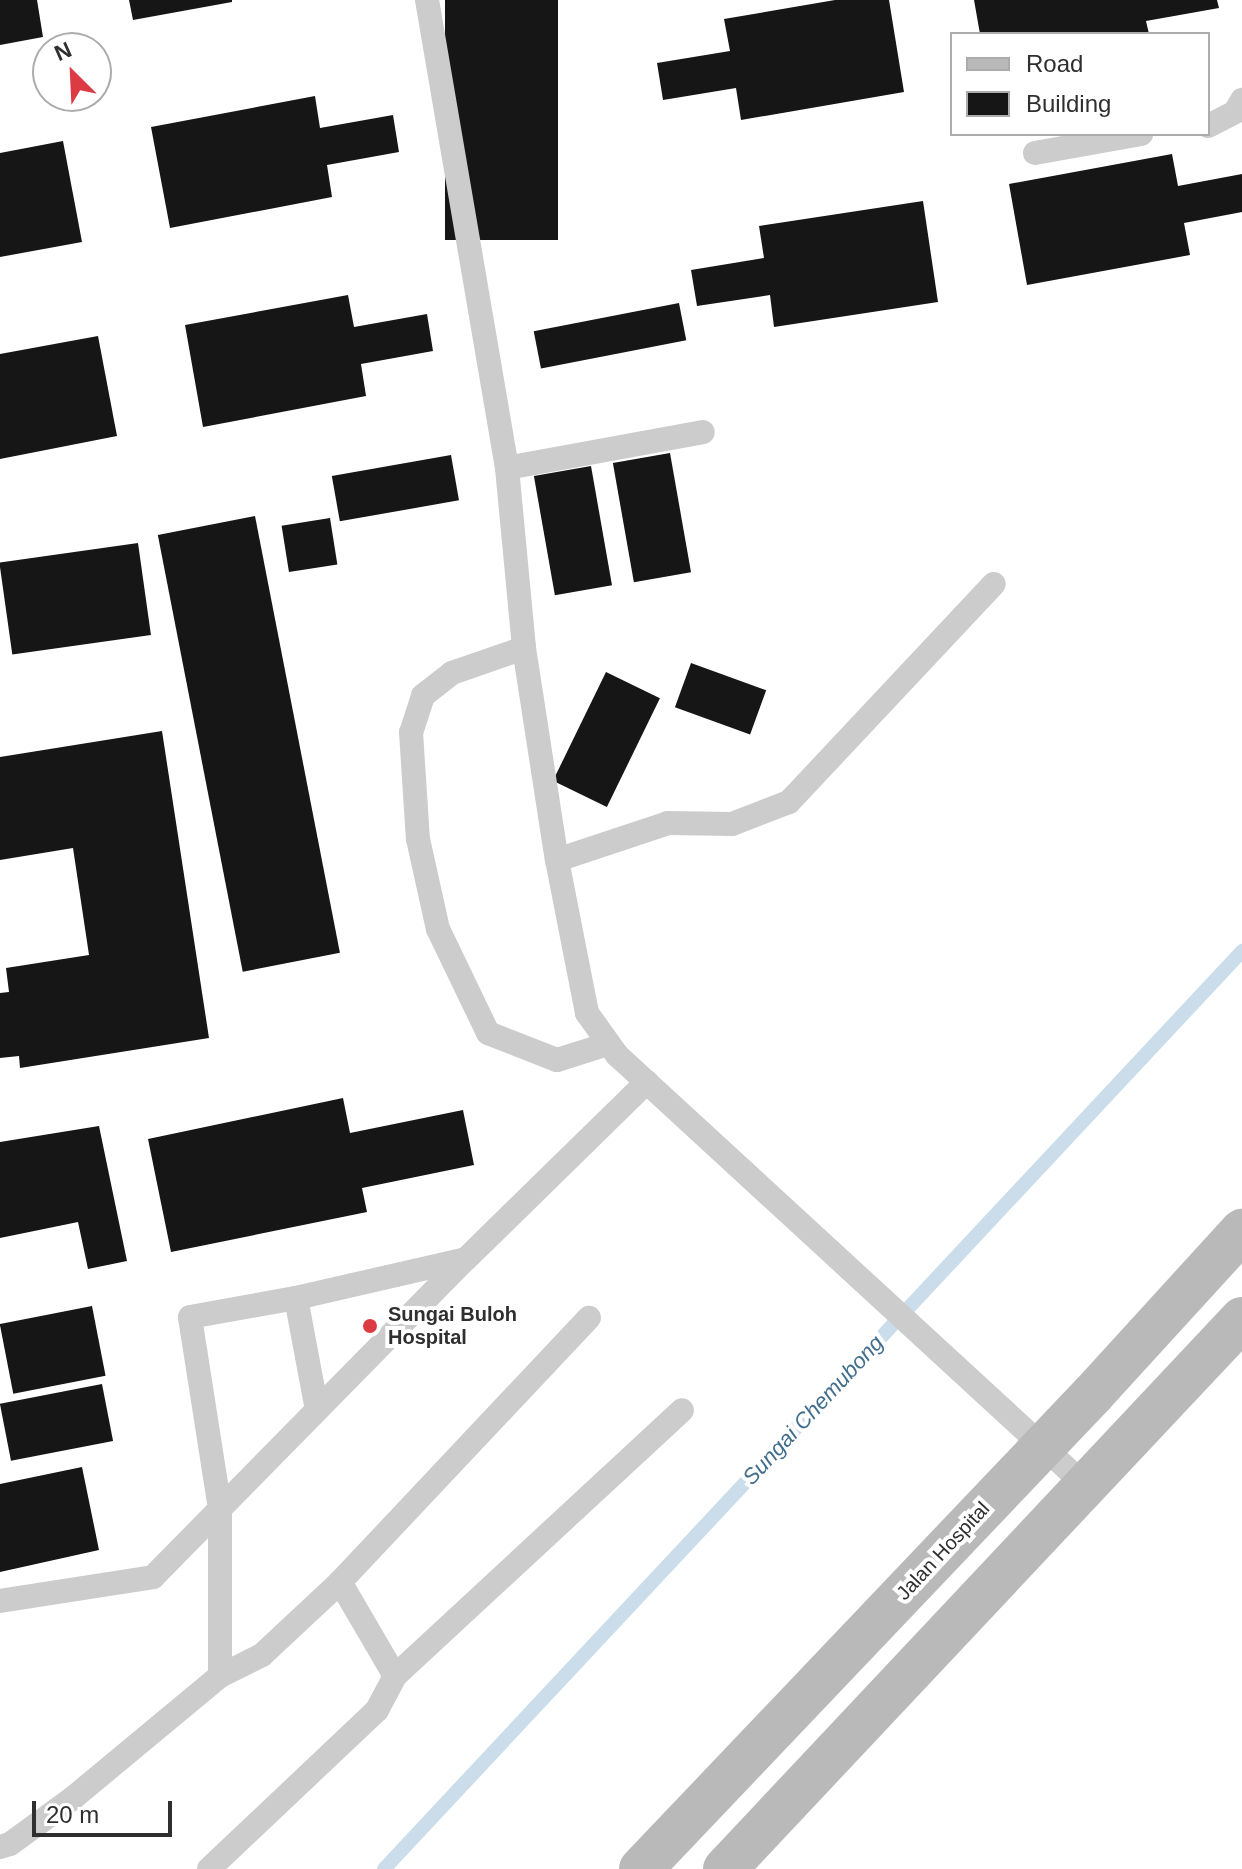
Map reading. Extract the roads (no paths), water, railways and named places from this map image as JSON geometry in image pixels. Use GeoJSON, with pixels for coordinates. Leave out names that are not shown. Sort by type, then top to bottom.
{"type":"FeatureCollection","features":[{"type":"Feature","properties":{"kind":"main road","name":"Jalan Hospital"},"geometry":{"type":"LineString","coordinates":[[641,1869],[1043,1446],[1242,1231]]}},
{"type":"Feature","properties":{"kind":"main road"},"geometry":{"type":"LineString","coordinates":[[725,1869],[1242,1319]]}},
{"type":"Feature","properties":{"kind":"lane"},"geometry":{"type":"LineString","coordinates":[[427,0],[507,468],[524,648],[557,860],[587,1013],[608,1044],[647,1082],[1087,1487]]}},
{"type":"Feature","properties":{"kind":"lane"},"geometry":{"type":"LineString","coordinates":[[1210,125],[1235,112],[1242,100]]}},
{"type":"Feature","properties":{"kind":"lane"},"geometry":{"type":"LineString","coordinates":[[1035,153],[1130,136]]}},
{"type":"Feature","properties":{"kind":"lane"},"geometry":{"type":"LineString","coordinates":[[507,468],[703,432]]}},
{"type":"Feature","properties":{"kind":"lane"},"geometry":{"type":"LineString","coordinates":[[557,860],[668,823],[732,824],[789,802],[994,584]]}},
{"type":"Feature","properties":{"kind":"lane"},"geometry":{"type":"LineString","coordinates":[[524,648],[452,673],[423,696],[411,732],[418,839],[438,929],[488,1033],[557,1060],[608,1044]]}},
{"type":"Feature","properties":{"kind":"lane"},"geometry":{"type":"LineString","coordinates":[[0,1601],[153,1577],[466,1259],[647,1082]]}},
{"type":"Feature","properties":{"kind":"lane"},"geometry":{"type":"LineString","coordinates":[[220,1676],[220,1509],[190,1317],[296,1298],[466,1259]]}},
{"type":"Feature","properties":{"kind":"lane"},"geometry":{"type":"LineString","coordinates":[[296,1298],[317,1410]]}},
{"type":"Feature","properties":{"kind":"lane"},"geometry":{"type":"LineString","coordinates":[[0,1847],[10,1844],[73,1798],[220,1676],[262,1655],[340,1582],[589,1318]]}},
{"type":"Feature","properties":{"kind":"lane"},"geometry":{"type":"LineString","coordinates":[[209,1869],[377,1710],[395,1676],[682,1410]]}},
{"type":"Feature","properties":{"kind":"lane"},"geometry":{"type":"LineString","coordinates":[[340,1582],[395,1676]]}},
{"type":"Feature","properties":{"kind":"waterway","name":"Sungai Chemubong"},"geometry":{"type":"LineString","coordinates":[[384,1869],[1242,951]]}},
{"type":"Feature","properties":{"kind":"place","name":"Sungai Buloh Hospital"},"geometry":{"type":"Point","coordinates":[370,1326]}}]}
